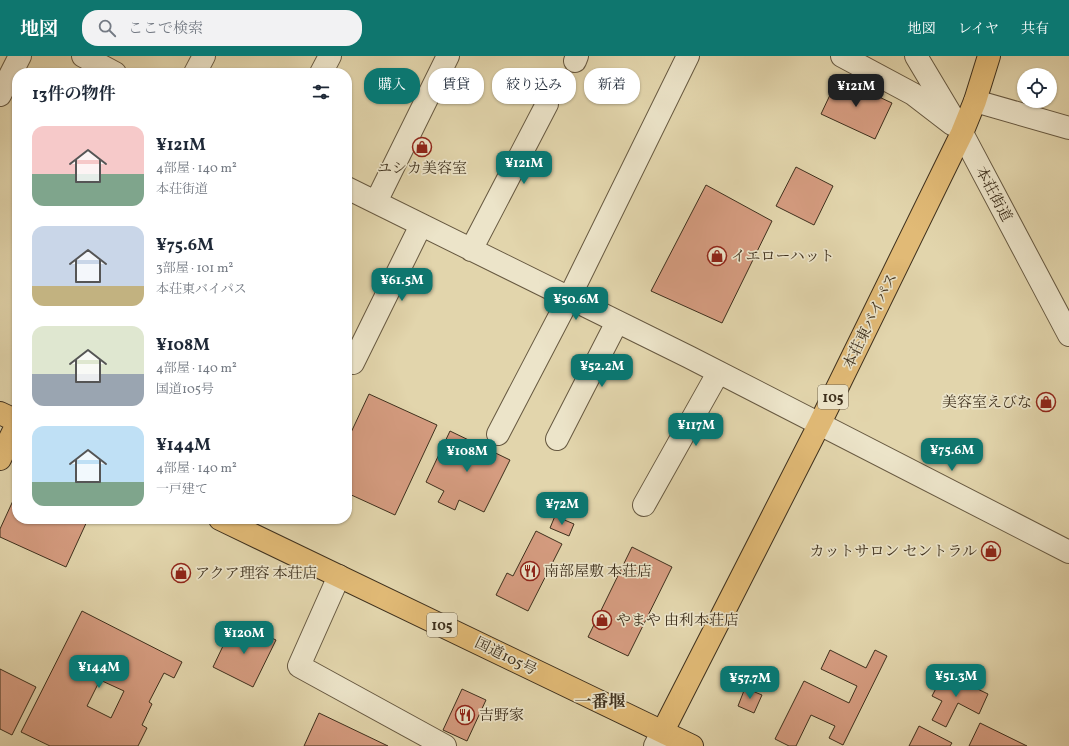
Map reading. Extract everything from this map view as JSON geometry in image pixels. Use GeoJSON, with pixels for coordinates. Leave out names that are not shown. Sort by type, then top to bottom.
{"type":"FeatureCollection","features":[{"type":"Feature","properties":{"kind":"highway","name":"本荘東バイパス"},"geometry":{"type":"LineString","coordinates":[[659,739],[820,423],[962,133],[975,100],[989,56]]}},
{"type":"Feature","properties":{"kind":"highway"},"geometry":{"type":"LineString","coordinates":[[0,413],[12,420]]}},
{"type":"Feature","properties":{"kind":"highway"},"geometry":{"type":"LineString","coordinates":[[0,459],[12,434]]}},
{"type":"Feature","properties":{"kind":"highway","name":"国道105号"},"geometry":{"type":"LineString","coordinates":[[230,524],[339,576],[659,739],[692,746]]}},
{"type":"Feature","properties":{"kind":"street"},"geometry":{"type":"LineString","coordinates":[[14,68],[20,56]]}},
{"type":"Feature","properties":{"kind":"street"},"geometry":{"type":"LineString","coordinates":[[83,56],[106,68]]}},
{"type":"Feature","properties":{"kind":"street"},"geometry":{"type":"LineString","coordinates":[[198,68],[204,56]]}},
{"type":"Feature","properties":{"kind":"street"},"geometry":{"type":"LineString","coordinates":[[324,68],[330,56]]}},
{"type":"Feature","properties":{"kind":"street"},"geometry":{"type":"LineString","coordinates":[[376,202],[448,56]]}},
{"type":"Feature","properties":{"kind":"street"},"geometry":{"type":"LineString","coordinates":[[498,434],[569,298],[688,56]]}},
{"type":"Feature","properties":{"kind":"street"},"geometry":{"type":"LineString","coordinates":[[842,56],[913,94],[962,133]]}},
{"type":"Feature","properties":{"kind":"street","name":"本荘街道"},"geometry":{"type":"LineString","coordinates":[[916,56],[962,133],[1062,312],[1069,335]]}},
{"type":"Feature","properties":{"kind":"street"},"geometry":{"type":"LineString","coordinates":[[0,95],[12,72]]}},
{"type":"Feature","properties":{"kind":"street"},"geometry":{"type":"LineString","coordinates":[[975,100],[1069,128]]}},
{"type":"Feature","properties":{"kind":"street"},"geometry":{"type":"LineString","coordinates":[[472,250],[547,104]]}},
{"type":"Feature","properties":{"kind":"street"},"geometry":{"type":"LineString","coordinates":[[352,190],[820,423],[1069,552]]}},
{"type":"Feature","properties":{"kind":"street"},"geometry":{"type":"LineString","coordinates":[[353,363],[421,225]]}},
{"type":"Feature","properties":{"kind":"street"},"geometry":{"type":"LineString","coordinates":[[557,439],[617,322]]}},
{"type":"Feature","properties":{"kind":"street"},"geometry":{"type":"LineString","coordinates":[[644,505],[718,373]]}},
{"type":"Feature","properties":{"kind":"street"},"geometry":{"type":"LineString","coordinates":[[339,576],[298,666],[445,746]]}},
{"type":"Feature","properties":{"kind":"building"},"geometry":{"type":"Polygon","coordinates":[[[838,78],[892,103],[875,139],[821,114],[838,78]]]}},
{"type":"Feature","properties":{"kind":"building"},"geometry":{"type":"Polygon","coordinates":[[[796,167],[833,186],[814,225],[776,206],[796,167]]]}},
{"type":"Feature","properties":{"kind":"building"},"geometry":{"type":"Polygon","coordinates":[[[706,185],[772,221],[722,323],[651,291],[706,185]]]}},
{"type":"Feature","properties":{"kind":"building"},"geometry":{"type":"Polygon","coordinates":[[[369,394],[437,425],[395,515],[352,495],[352,430],[369,394]]]}},
{"type":"Feature","properties":{"kind":"building"},"geometry":{"type":"Polygon","coordinates":[[[450,431],[510,460],[484,512],[459,500],[455,510],[438,502],[444,491],[426,482],[450,431]]]}},
{"type":"Feature","properties":{"kind":"building"},"geometry":{"type":"Polygon","coordinates":[[[12,503],[12,524],[86,524],[66,567],[0,537],[0,529],[12,503]]]}},
{"type":"Feature","properties":{"kind":"building"},"geometry":{"type":"Polygon","coordinates":[[[555,516],[574,524],[569,536],[550,528],[555,516]]]}},
{"type":"Feature","properties":{"kind":"building"},"geometry":{"type":"Polygon","coordinates":[[[536,531],[562,544],[528,611],[496,595],[507,573],[513,576],[536,531]]]}},
{"type":"Feature","properties":{"kind":"building"},"geometry":{"type":"Polygon","coordinates":[[[632,547],[672,567],[628,656],[588,637],[632,547]]]}},
{"type":"Feature","properties":{"kind":"building"},"geometry":{"type":"Polygon","coordinates":[[[82,611],[182,662],[174,678],[164,673],[149,702],[152,704],[142,725],[147,728],[138,746],[50,746],[21,732],[82,611]],[[100,680],[87,706],[111,718],[124,691],[100,680]]]}},
{"type":"Feature","properties":{"kind":"building"},"geometry":{"type":"Polygon","coordinates":[[[233,625],[250,633],[252,629],[276,640],[253,687],[213,667],[233,625]]]}},
{"type":"Feature","properties":{"kind":"building"},"geometry":{"type":"Polygon","coordinates":[[[830,650],[866,668],[875,650],[887,656],[843,745],[829,738],[835,726],[811,715],[796,746],[789,746],[775,739],[804,681],[849,703],[857,686],[821,669],[830,650]]]}},
{"type":"Feature","properties":{"kind":"building"},"geometry":{"type":"Polygon","coordinates":[[[0,669],[36,687],[12,735],[0,729],[0,669]]]}},
{"type":"Feature","properties":{"kind":"building"},"geometry":{"type":"Polygon","coordinates":[[[944,673],[988,694],[979,714],[958,703],[946,727],[932,720],[942,701],[932,696],[944,673]]]}},
{"type":"Feature","properties":{"kind":"building"},"geometry":{"type":"Polygon","coordinates":[[[745,688],[762,695],[754,713],[738,706],[745,688]]]}},
{"type":"Feature","properties":{"kind":"building","name":"吉野家"},"geometry":{"type":"Polygon","coordinates":[[[462,689],[486,700],[467,741],[443,730],[462,689]]]}},
{"type":"Feature","properties":{"kind":"building"},"geometry":{"type":"Polygon","coordinates":[[[319,713],[388,746],[304,746],[319,713]]]}},
{"type":"Feature","properties":{"kind":"building"},"geometry":{"type":"Polygon","coordinates":[[[980,723],[1027,746],[969,746],[980,723]]]}},
{"type":"Feature","properties":{"kind":"building"},"geometry":{"type":"Polygon","coordinates":[[[919,726],[952,743],[950,746],[909,746],[919,726]]]}},
{"type":"Feature","properties":{"kind":"place","name":"ユシカ美容室"},"geometry":{"type":"Point","coordinates":[422,147]}},
{"type":"Feature","properties":{"kind":"place","name":"イエローハット"},"geometry":{"type":"Point","coordinates":[717,256]}},
{"type":"Feature","properties":{"kind":"place","name":"美容室えびな"},"geometry":{"type":"Point","coordinates":[1046,402]}},
{"type":"Feature","properties":{"kind":"place","name":"カットサロン セントラル"},"geometry":{"type":"Point","coordinates":[991,551]}},
{"type":"Feature","properties":{"kind":"place","name":"南部屋敷 本荘店"},"geometry":{"type":"Point","coordinates":[530,571]}},
{"type":"Feature","properties":{"kind":"place","name":"アクア理容 本荘店"},"geometry":{"type":"Point","coordinates":[181,573]}},
{"type":"Feature","properties":{"kind":"place","name":"やまや 由利本荘店"},"geometry":{"type":"Point","coordinates":[602,620]}},
{"type":"Feature","properties":{"kind":"place","name":"吉野家"},"geometry":{"type":"Point","coordinates":[465,715]}},
{"type":"Feature","properties":{"kind":"district","name":"一番堰"},"geometry":{"type":"Point","coordinates":[600,701]}}]}
